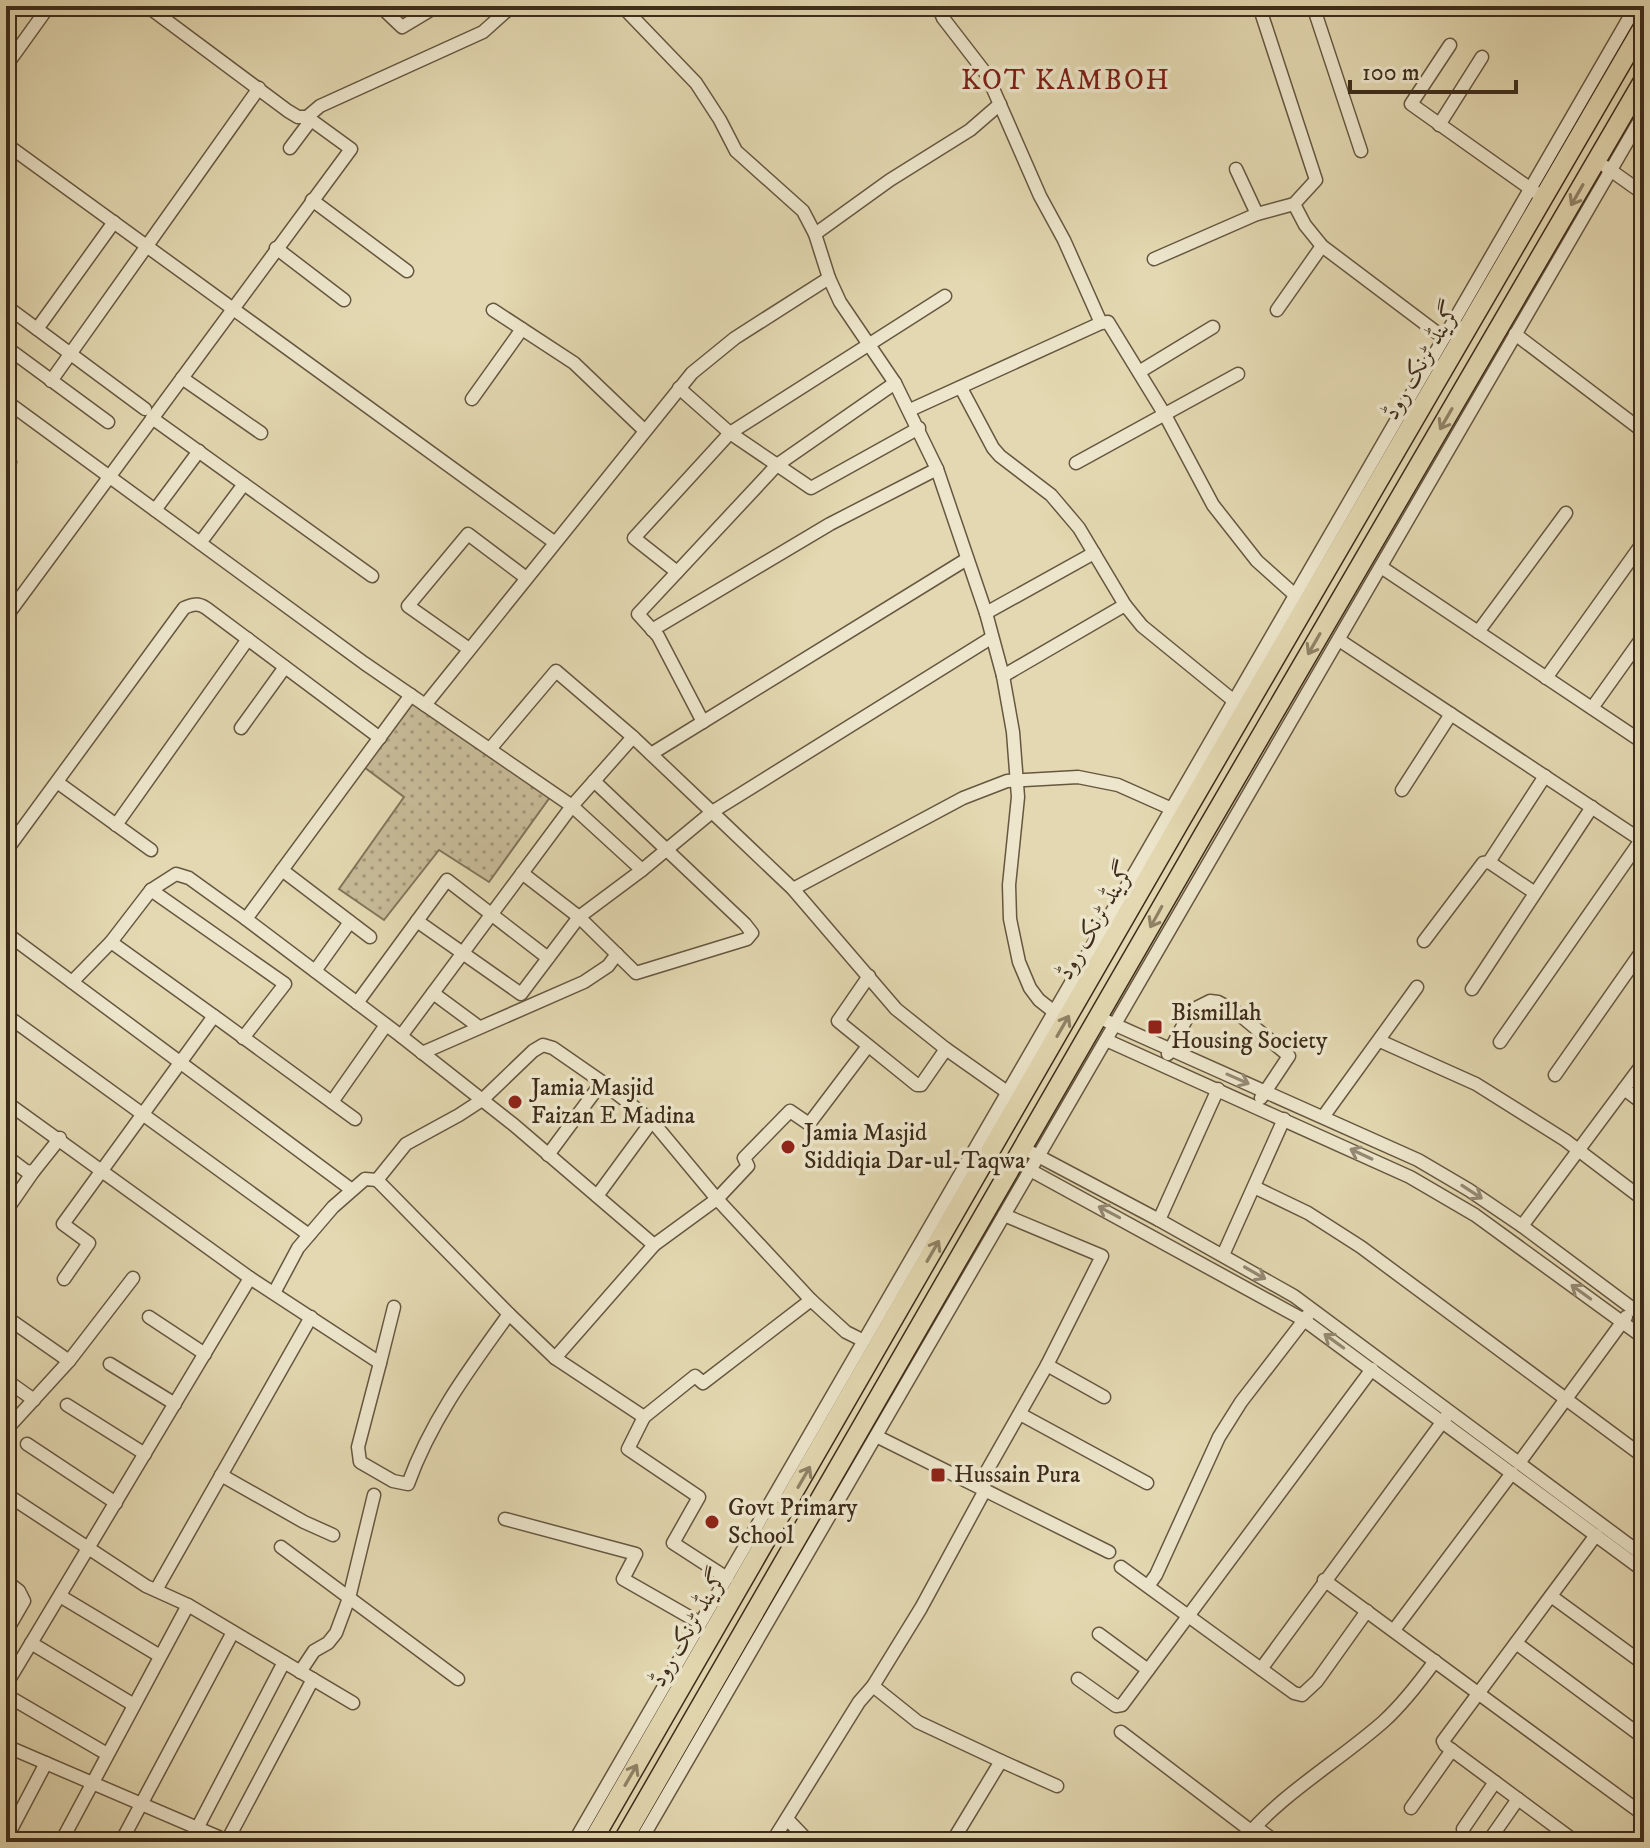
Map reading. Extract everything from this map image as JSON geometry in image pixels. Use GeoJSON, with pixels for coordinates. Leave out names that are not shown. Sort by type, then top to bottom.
{"type":"FeatureCollection","features":[{"type":"Feature","properties":{"kind":"highway","name":"گرینڈ ٹرنک روڈ"},"geometry":{"type":"LineString","coordinates":[[592,1842],[738,1570],[1435,369],[1504,252],[1528,228],[1538,193],[1644,25]]}},
{"type":"Feature","properties":{"kind":"highway","name":"گرینڈ ٹرنک روڈ"},"geometry":{"type":"LineString","coordinates":[[622,1842],[770,1602],[772,1581],[1108,1021],[1191,875],[1203,835],[1550,240],[1604,166],[1644,79]]}},
{"type":"Feature","properties":{"kind":"highway"},"geometry":{"type":"LineString","coordinates":[[1528,228],[1550,240]]}},
{"type":"Feature","properties":{"kind":"highway"},"geometry":{"type":"LineString","coordinates":[[1176,816],[1203,835]]}},
{"type":"Feature","properties":{"kind":"highway"},"geometry":{"type":"LineString","coordinates":[[738,1570],[772,1581]]}},
{"type":"Feature","properties":{"kind":"street"},"geometry":{"type":"LineString","coordinates":[[6,66],[49,6]]}},
{"type":"Feature","properties":{"kind":"street"},"geometry":{"type":"LineString","coordinates":[[6,617],[149,414],[182,378],[351,149],[309,119],[288,111],[147,6]]}},
{"type":"Feature","properties":{"kind":"street"},"geometry":{"type":"LineString","coordinates":[[380,6],[402,27],[437,6]]}},
{"type":"Feature","properties":{"kind":"street"},"geometry":{"type":"LineString","coordinates":[[290,148],[320,106],[483,32],[512,6]]}},
{"type":"Feature","properties":{"kind":"street"},"geometry":{"type":"LineString","coordinates":[[622,6],[696,83],[736,151],[803,211],[815,234],[840,302],[895,383],[937,469],[986,613],[1003,676],[1013,732],[1017,780],[1009,885],[1010,919],[1019,962],[1030,988],[1053,1011]]}},
{"type":"Feature","properties":{"kind":"street"},"geometry":{"type":"LineString","coordinates":[[938,6],[943,18],[987,75],[1101,323]]}},
{"type":"Feature","properties":{"kind":"street"},"geometry":{"type":"LineString","coordinates":[[1154,259],[1257,214],[1294,204],[1316,180],[1259,6]]}},
{"type":"Feature","properties":{"kind":"street"},"geometry":{"type":"LineString","coordinates":[[1313,6],[1361,151]]}},
{"type":"Feature","properties":{"kind":"street"},"geometry":{"type":"LineString","coordinates":[[574,1842],[700,1623],[738,1570],[862,1340],[1053,1011],[1176,816],[1234,701],[1295,595],[1435,369],[1444,338],[1504,252],[1636,6]]}},
{"type":"Feature","properties":{"kind":"street"},"geometry":{"type":"LineString","coordinates":[[1450,45],[1412,100],[1414,107],[1538,193]]}},
{"type":"Feature","properties":{"kind":"street"},"geometry":{"type":"LineString","coordinates":[[1439,125],[1482,57]]}},
{"type":"Feature","properties":{"kind":"street"},"geometry":{"type":"LineString","coordinates":[[51,381],[259,88]]}},
{"type":"Feature","properties":{"kind":"street"},"geometry":{"type":"LineString","coordinates":[[815,234],[890,180],[970,130],[1000,104]]}},
{"type":"Feature","properties":{"kind":"street"},"geometry":{"type":"LineString","coordinates":[[1191,875],[1279,743],[1339,640],[1515,334],[1604,166],[1643,119]]}},
{"type":"Feature","properties":{"kind":"street"},"geometry":{"type":"LineString","coordinates":[[6,144],[554,542]]}},
{"type":"Feature","properties":{"kind":"street"},"geometry":{"type":"LineString","coordinates":[[1604,166],[1644,194]]}},
{"type":"Feature","properties":{"kind":"street"},"geometry":{"type":"LineString","coordinates":[[1236,169],[1257,214]]}},
{"type":"Feature","properties":{"kind":"street"},"geometry":{"type":"LineString","coordinates":[[312,200],[407,271]]}},
{"type":"Feature","properties":{"kind":"street"},"geometry":{"type":"LineString","coordinates":[[1294,204],[1305,225],[1322,246],[1444,338]]}},
{"type":"Feature","properties":{"kind":"street"},"geometry":{"type":"LineString","coordinates":[[37,329],[114,222]]}},
{"type":"Feature","properties":{"kind":"street"},"geometry":{"type":"LineString","coordinates":[[1277,310],[1322,246]]}},
{"type":"Feature","properties":{"kind":"street"},"geometry":{"type":"LineString","coordinates":[[276,248],[344,300]]}},
{"type":"Feature","properties":{"kind":"street"},"geometry":{"type":"LineString","coordinates":[[425,705],[692,373],[735,338],[829,278]]}},
{"type":"Feature","properties":{"kind":"street"},"geometry":{"type":"LineString","coordinates":[[677,572],[634,538],[730,433],[945,296]]}},
{"type":"Feature","properties":{"kind":"street"},"geometry":{"type":"LineString","coordinates":[[6,306],[372,576]]}},
{"type":"Feature","properties":{"kind":"street"},"geometry":{"type":"LineString","coordinates":[[493,310],[574,363],[644,430]]}},
{"type":"Feature","properties":{"kind":"street"},"geometry":{"type":"LineString","coordinates":[[910,410],[1108,322],[1165,415],[1213,505],[1257,561],[1295,595]]}},
{"type":"Feature","properties":{"kind":"street"},"geometry":{"type":"LineString","coordinates":[[1139,372],[1213,327]]}},
{"type":"Feature","properties":{"kind":"street"},"geometry":{"type":"LineString","coordinates":[[472,399],[522,329]]}},
{"type":"Feature","properties":{"kind":"street"},"geometry":{"type":"LineString","coordinates":[[1515,334],[1644,432]]}},
{"type":"Feature","properties":{"kind":"street"},"geometry":{"type":"LineString","coordinates":[[6,347],[108,422]]}},
{"type":"Feature","properties":{"kind":"street"},"geometry":{"type":"LineString","coordinates":[[1076,463],[1238,374]]}},
{"type":"Feature","properties":{"kind":"street"},"geometry":{"type":"LineString","coordinates":[[182,378],[261,433]]}},
{"type":"Feature","properties":{"kind":"street"},"geometry":{"type":"LineString","coordinates":[[703,722],[658,636],[638,614],[777,465],[895,383]]}},
{"type":"Feature","properties":{"kind":"street"},"geometry":{"type":"LineString","coordinates":[[679,388],[730,433],[811,488],[919,428]]}},
{"type":"Feature","properties":{"kind":"street"},"geometry":{"type":"LineString","coordinates":[[961,388],[1000,456],[1051,495],[1079,528],[1125,605],[1142,626],[1234,701]]}},
{"type":"Feature","properties":{"kind":"street"},"geometry":{"type":"LineString","coordinates":[[6,401],[411,695],[572,806],[642,870]]}},
{"type":"Feature","properties":{"kind":"street"},"geometry":{"type":"LineString","coordinates":[[155,510],[199,451]]}},
{"type":"Feature","properties":{"kind":"street"},"geometry":{"type":"LineString","coordinates":[[652,630],[830,524],[937,469]]}},
{"type":"Feature","properties":{"kind":"street"},"geometry":{"type":"LineString","coordinates":[[200,543],[244,484]]}},
{"type":"Feature","properties":{"kind":"street"},"geometry":{"type":"LineString","coordinates":[[1478,632],[1566,513]]}},
{"type":"Feature","properties":{"kind":"street"},"geometry":{"type":"LineString","coordinates":[[469,649],[408,606],[468,534],[525,577]]}},
{"type":"Feature","properties":{"kind":"street"},"geometry":{"type":"LineString","coordinates":[[1546,678],[1644,541]]}},
{"type":"Feature","properties":{"kind":"street"},"geometry":{"type":"LineString","coordinates":[[986,613],[1094,553]]}},
{"type":"Feature","properties":{"kind":"street"},"geometry":{"type":"LineString","coordinates":[[651,754],[967,559]]}},
{"type":"Feature","properties":{"kind":"street"},"geometry":{"type":"LineString","coordinates":[[1381,567],[1546,678],[1642,738]]}},
{"type":"Feature","properties":{"kind":"street"},"geometry":{"type":"LineString","coordinates":[[6,851],[184,608],[199,604],[380,738]]}},
{"type":"Feature","properties":{"kind":"street"},"geometry":{"type":"LineString","coordinates":[[1003,676],[1125,605]]}},
{"type":"Feature","properties":{"kind":"street"},"geometry":{"type":"LineString","coordinates":[[1592,708],[1644,635]]}},
{"type":"Feature","properties":{"kind":"street"},"geometry":{"type":"LineString","coordinates":[[417,921],[521,994],[579,917],[712,812],[991,638]]}},
{"type":"Feature","properties":{"kind":"street"},"geometry":{"type":"LineString","coordinates":[[116,825],[248,639]]}},
{"type":"Feature","properties":{"kind":"street"},"geometry":{"type":"LineString","coordinates":[[1339,640],[1642,841],[1500,1042]]}},
{"type":"Feature","properties":{"kind":"street"},"geometry":{"type":"LineString","coordinates":[[241,728],[285,667]]}},
{"type":"Feature","properties":{"kind":"street"},"geometry":{"type":"LineString","coordinates":[[490,749],[556,671],[633,737],[793,889],[896,1009],[1007,1092]]}},
{"type":"Feature","properties":{"kind":"street"},"geometry":{"type":"LineString","coordinates":[[246,919],[411,695]]}},
{"type":"Feature","properties":{"kind":"street"},"geometry":{"type":"LineString","coordinates":[[1402,790],[1451,714]]}},
{"type":"Feature","properties":{"kind":"street"},"geometry":{"type":"LineString","coordinates":[[1263,732],[1279,743]]}},
{"type":"Feature","properties":{"kind":"street"},"geometry":{"type":"LineString","coordinates":[[401,1036],[572,806],[633,737]]}},
{"type":"Feature","properties":{"kind":"street"},"geometry":{"type":"LineString","coordinates":[[1489,862],[1545,776]]}},
{"type":"Feature","properties":{"kind":"street"},"geometry":{"type":"LineString","coordinates":[[793,889],[963,798],[1007,781],[1078,777],[1105,782],[1118,785],[1176,816]]}},
{"type":"Feature","properties":{"kind":"street"},"geometry":{"type":"LineString","coordinates":[[522,873],[579,917],[636,973],[747,939],[752,933],[594,781]]}},
{"type":"Feature","properties":{"kind":"street"},"geometry":{"type":"LineString","coordinates":[[57,782],[151,850]]}},
{"type":"Feature","properties":{"kind":"street"},"geometry":{"type":"LineString","coordinates":[[1472,989],[1592,807]]}},
{"type":"Feature","properties":{"kind":"street"},"geometry":{"type":"LineString","coordinates":[[1424,941],[1483,863],[1489,862],[1535,893]]}},
{"type":"Feature","properties":{"kind":"street"},"geometry":{"type":"LineString","coordinates":[[282,870],[370,937]]}},
{"type":"Feature","properties":{"kind":"street"},"geometry":{"type":"LineString","coordinates":[[72,982],[111,942],[151,890],[176,874],[189,878],[401,1036],[654,1245]]}},
{"type":"Feature","properties":{"kind":"street"},"geometry":{"type":"LineString","coordinates":[[357,1003],[447,880],[548,958]]}},
{"type":"Feature","properties":{"kind":"street"},"geometry":{"type":"LineString","coordinates":[[151,890],[285,984],[243,1038]]}},
{"type":"Feature","properties":{"kind":"street"},"geometry":{"type":"LineString","coordinates":[[315,971],[350,922]]}},
{"type":"Feature","properties":{"kind":"street"},"geometry":{"type":"LineString","coordinates":[[6,933],[352,1190]]}},
{"type":"Feature","properties":{"kind":"street"},"geometry":{"type":"LineString","coordinates":[[111,942],[355,1119]]}},
{"type":"Feature","properties":{"kind":"street"},"geometry":{"type":"LineString","coordinates":[[1555,1075],[1644,948]]}},
{"type":"Feature","properties":{"kind":"street"},"geometry":{"type":"LineString","coordinates":[[422,1053],[584,982],[608,966],[617,954]]}},
{"type":"Feature","properties":{"kind":"street"},"geometry":{"type":"LineString","coordinates":[[869,976],[838,1021],[921,1085],[946,1049]]}},
{"type":"Feature","properties":{"kind":"street"},"geometry":{"type":"LineString","coordinates":[[1323,1117],[1417,987]]}},
{"type":"Feature","properties":{"kind":"street"},"geometry":{"type":"LineString","coordinates":[[433,993],[479,1027]]}},
{"type":"Feature","properties":{"kind":"street"},"geometry":{"type":"LineString","coordinates":[[1164,1064],[1192,1011],[1210,1001],[1218,1002],[1235,1011],[1289,1056],[1257,1106]]}},
{"type":"Feature","properties":{"kind":"street"},"geometry":{"type":"LineString","coordinates":[[6,1015],[309,1235]]}},
{"type":"Feature","properties":{"kind":"street"},"geometry":{"type":"LineString","coordinates":[[64,1279],[89,1243],[63,1224],[214,1016]]}},
{"type":"Feature","properties":{"kind":"street"},"geometry":{"type":"LineString","coordinates":[[640,1842],[770,1602],[876,1436],[1030,1170],[1031,1152],[1106,1040],[1108,1021],[1418,1160],[1522,1226],[1639,1313],[1622,1322],[1394,1630]]}},
{"type":"Feature","properties":{"kind":"street"},"geometry":{"type":"LineString","coordinates":[[332,1102],[386,1025]]}},
{"type":"Feature","properties":{"kind":"street"},"geometry":{"type":"LineString","coordinates":[[1106,1040],[1257,1106],[1441,1194],[1513,1242],[1644,1338]]}},
{"type":"Feature","properties":{"kind":"street"},"geometry":{"type":"LineString","coordinates":[[1380,1041],[1476,1084],[1565,1140],[1644,1200]]}},
{"type":"Feature","properties":{"kind":"street"},"geometry":{"type":"LineString","coordinates":[[377,1180],[406,1144],[482,1100],[533,1051],[543,1045],[553,1048],[652,1121],[717,1199],[811,1300],[846,1332],[862,1340]]}},
{"type":"Feature","properties":{"kind":"street"},"geometry":{"type":"LineString","coordinates":[[555,1358],[654,1245],[717,1199],[748,1166],[744,1158],[790,1111],[809,1124],[868,1046]]}},
{"type":"Feature","properties":{"kind":"street"},"geometry":{"type":"LineString","coordinates":[[1522,1226],[1644,1062]]}},
{"type":"Feature","properties":{"kind":"street"},"geometry":{"type":"LineString","coordinates":[[548,1155],[602,1082]]}},
{"type":"Feature","properties":{"kind":"street"},"geometry":{"type":"LineString","coordinates":[[1159,1220],[1218,1089]]}},
{"type":"Feature","properties":{"kind":"street"},"geometry":{"type":"LineString","coordinates":[[1624,1089],[1644,1104]]}},
{"type":"Feature","properties":{"kind":"street"},"geometry":{"type":"LineString","coordinates":[[6,1102],[103,1169],[250,1278],[380,1363]]}},
{"type":"Feature","properties":{"kind":"street"},"geometry":{"type":"LineString","coordinates":[[1223,1255],[1284,1119]]}},
{"type":"Feature","properties":{"kind":"street"},"geometry":{"type":"LineString","coordinates":[[597,1196],[652,1121]]}},
{"type":"Feature","properties":{"kind":"street"},"geometry":{"type":"LineString","coordinates":[[6,1211],[60,1138]]}},
{"type":"Feature","properties":{"kind":"street"},"geometry":{"type":"LineString","coordinates":[[1031,1152],[1223,1255],[1556,1498],[1644,1556]]}},
{"type":"Feature","properties":{"kind":"street"},"geometry":{"type":"LineString","coordinates":[[6,1156],[26,1171],[33,1172]]}},
{"type":"Feature","properties":{"kind":"street"},"geometry":{"type":"LineString","coordinates":[[1030,1170],[1308,1315],[1372,1369],[1446,1416]]}},
{"type":"Feature","properties":{"kind":"street"},"geometry":{"type":"LineString","coordinates":[[274,1293],[298,1248],[333,1207],[365,1179],[377,1180],[555,1358],[644,1417]]}},
{"type":"Feature","properties":{"kind":"street"},"geometry":{"type":"LineString","coordinates":[[1254,1187],[1336,1230],[1644,1457]]}},
{"type":"Feature","properties":{"kind":"street"},"geometry":{"type":"LineString","coordinates":[[772,1842],[921,1608],[984,1492],[984,1476],[1047,1365],[1102,1256],[1004,1215]]}},
{"type":"Feature","properties":{"kind":"street"},"geometry":{"type":"LineString","coordinates":[[6,1430],[69,1361],[133,1278]]}},
{"type":"Feature","properties":{"kind":"street"},"geometry":{"type":"LineString","coordinates":[[6,1685],[250,1278]]}},
{"type":"Feature","properties":{"kind":"street"},"geometry":{"type":"LineString","coordinates":[[738,1570],[673,1543],[699,1497],[628,1449],[644,1417],[695,1376],[703,1383],[811,1300]]}},
{"type":"Feature","properties":{"kind":"street"},"geometry":{"type":"LineString","coordinates":[[394,1307],[358,1447],[360,1462],[393,1481],[408,1484],[418,1456],[453,1392],[509,1314]]}},
{"type":"Feature","properties":{"kind":"street"},"geometry":{"type":"LineString","coordinates":[[1148,1586],[1156,1575],[1219,1437],[1241,1402],[1308,1315]]}},
{"type":"Feature","properties":{"kind":"street"},"geometry":{"type":"LineString","coordinates":[[6,1317],[69,1361]]}},
{"type":"Feature","properties":{"kind":"street"},"geometry":{"type":"LineString","coordinates":[[149,1317],[205,1354]]}},
{"type":"Feature","properties":{"kind":"street"},"geometry":{"type":"LineString","coordinates":[[156,1590],[311,1317]]}},
{"type":"Feature","properties":{"kind":"street"},"geometry":{"type":"LineString","coordinates":[[110,1364],[175,1404]]}},
{"type":"Feature","properties":{"kind":"street"},"geometry":{"type":"LineString","coordinates":[[1047,1365],[1104,1397]]}},
{"type":"Feature","properties":{"kind":"street"},"geometry":{"type":"LineString","coordinates":[[1078,1679],[1120,1707],[1372,1369]]}},
{"type":"Feature","properties":{"kind":"street"},"geometry":{"type":"LineString","coordinates":[[6,1380],[34,1400]]}},
{"type":"Feature","properties":{"kind":"street"},"geometry":{"type":"LineString","coordinates":[[67,1405],[145,1454]]}},
{"type":"Feature","properties":{"kind":"street"},"geometry":{"type":"LineString","coordinates":[[1020,1414],[1147,1483]]}},
{"type":"Feature","properties":{"kind":"street"},"geometry":{"type":"LineString","coordinates":[[1261,1669],[1446,1416]]}},
{"type":"Feature","properties":{"kind":"street"},"geometry":{"type":"LineString","coordinates":[[876,1436],[1109,1552]]}},
{"type":"Feature","properties":{"kind":"street"},"geometry":{"type":"LineString","coordinates":[[27,1444],[116,1503]]}},
{"type":"Feature","properties":{"kind":"street"},"geometry":{"type":"LineString","coordinates":[[221,1475],[333,1535]]}},
{"type":"Feature","properties":{"kind":"street"},"geometry":{"type":"LineString","coordinates":[[6,1494],[156,1590],[188,1605],[353,1703]]}},
{"type":"Feature","properties":{"kind":"street"},"geometry":{"type":"LineString","coordinates":[[300,1672],[314,1651],[328,1643],[336,1633],[349,1598],[374,1495]]}},
{"type":"Feature","properties":{"kind":"street"},"geometry":{"type":"LineString","coordinates":[[1556,1498],[1596,1535],[1644,1571]]}},
{"type":"Feature","properties":{"kind":"street"},"geometry":{"type":"LineString","coordinates":[[505,1519],[636,1554],[623,1579],[700,1623]]}},
{"type":"Feature","properties":{"kind":"street"},"geometry":{"type":"LineString","coordinates":[[1576,1842],[1445,1745],[1445,1737],[1596,1535]]}},
{"type":"Feature","properties":{"kind":"street"},"geometry":{"type":"LineString","coordinates":[[281,1547],[458,1679]]}},
{"type":"Feature","properties":{"kind":"street"},"geometry":{"type":"LineString","coordinates":[[1121,1567],[1294,1693],[1302,1695],[1317,1681],[1367,1611]]}},
{"type":"Feature","properties":{"kind":"street"},"geometry":{"type":"LineString","coordinates":[[1324,1580],[1644,1815]]}},
{"type":"Feature","properties":{"kind":"street"},"geometry":{"type":"LineString","coordinates":[[6,1581],[19,1591],[24,1601],[6,1632]]}},
{"type":"Feature","properties":{"kind":"street"},"geometry":{"type":"LineString","coordinates":[[60,1596],[160,1656]]}},
{"type":"Feature","properties":{"kind":"street"},"geometry":{"type":"LineString","coordinates":[[1551,1596],[1644,1664]]}},
{"type":"Feature","properties":{"kind":"street"},"geometry":{"type":"LineString","coordinates":[[61,1842],[188,1605]]}},
{"type":"Feature","properties":{"kind":"street"},"geometry":{"type":"LineString","coordinates":[[121,1842],[233,1632]]}},
{"type":"Feature","properties":{"kind":"street"},"geometry":{"type":"LineString","coordinates":[[1099,1634],[1148,1670]]}},
{"type":"Feature","properties":{"kind":"street"},"geometry":{"type":"LineString","coordinates":[[31,1643],[134,1705]]}},
{"type":"Feature","properties":{"kind":"street"},"geometry":{"type":"LineString","coordinates":[[1516,1643],[1644,1738]]}},
{"type":"Feature","properties":{"kind":"street"},"geometry":{"type":"LineString","coordinates":[[1250,1833],[1306,1783],[1383,1722],[1413,1691],[1435,1661]]}},
{"type":"Feature","properties":{"kind":"street"},"geometry":{"type":"LineString","coordinates":[[190,1842],[284,1662]]}},
{"type":"Feature","properties":{"kind":"street"},"geometry":{"type":"LineString","coordinates":[[6,1746],[228,1841],[313,1679]]}},
{"type":"Feature","properties":{"kind":"street"},"geometry":{"type":"LineString","coordinates":[[873,1686],[918,1722],[1057,1786]]}},
{"type":"Feature","properties":{"kind":"street"},"geometry":{"type":"LineString","coordinates":[[6,1695],[107,1754]]}},
{"type":"Feature","properties":{"kind":"street"},"geometry":{"type":"LineString","coordinates":[[1121,1732],[1250,1833],[1276,1842]]}},
{"type":"Feature","properties":{"kind":"street"},"geometry":{"type":"LineString","coordinates":[[1411,1808],[1452,1750]]}},
{"type":"Feature","properties":{"kind":"street"},"geometry":{"type":"LineString","coordinates":[[952,1842],[1001,1761]]}},
{"type":"Feature","properties":{"kind":"street"},"geometry":{"type":"LineString","coordinates":[[6,1839],[46,1763]]}},
{"type":"Feature","properties":{"kind":"street"},"geometry":{"type":"LineString","coordinates":[[1463,1829],[1495,1782]]}},
{"type":"Feature","properties":{"kind":"street"},"geometry":{"type":"LineString","coordinates":[[1488,1842],[1518,1799]]}},
{"type":"Feature","properties":{"kind":"street"},"geometry":{"type":"LineString","coordinates":[[787,1819],[809,1842]]}},
{"type":"Feature","properties":{"kind":"shaded area"},"geometry":{"type":"Polygon","coordinates":[[[411,695],[553,793],[489,882],[439,850],[384,920],[339,889],[404,797],[360,764],[411,695]]]}},
{"type":"Feature","properties":{"kind":"place","name":"Bismillah Housing Society"},"geometry":{"type":"Point","coordinates":[1155,1027]}},
{"type":"Feature","properties":{"kind":"place","name":"Jamia Masjid Faizan E Madina"},"geometry":{"type":"Point","coordinates":[515,1102]}},
{"type":"Feature","properties":{"kind":"place","name":"Jamia Masjid Siddiqia Dar-ul-Taqwa"},"geometry":{"type":"Point","coordinates":[788,1147]}},
{"type":"Feature","properties":{"kind":"place","name":"Hussain Pura"},"geometry":{"type":"Point","coordinates":[938,1475]}},
{"type":"Feature","properties":{"kind":"place","name":"Govt Primary School"},"geometry":{"type":"Point","coordinates":[712,1522]}},
{"type":"Feature","properties":{"kind":"district","name":"KOT KAMBOH"},"geometry":{"type":"Point","coordinates":[1066,80]}}]}
